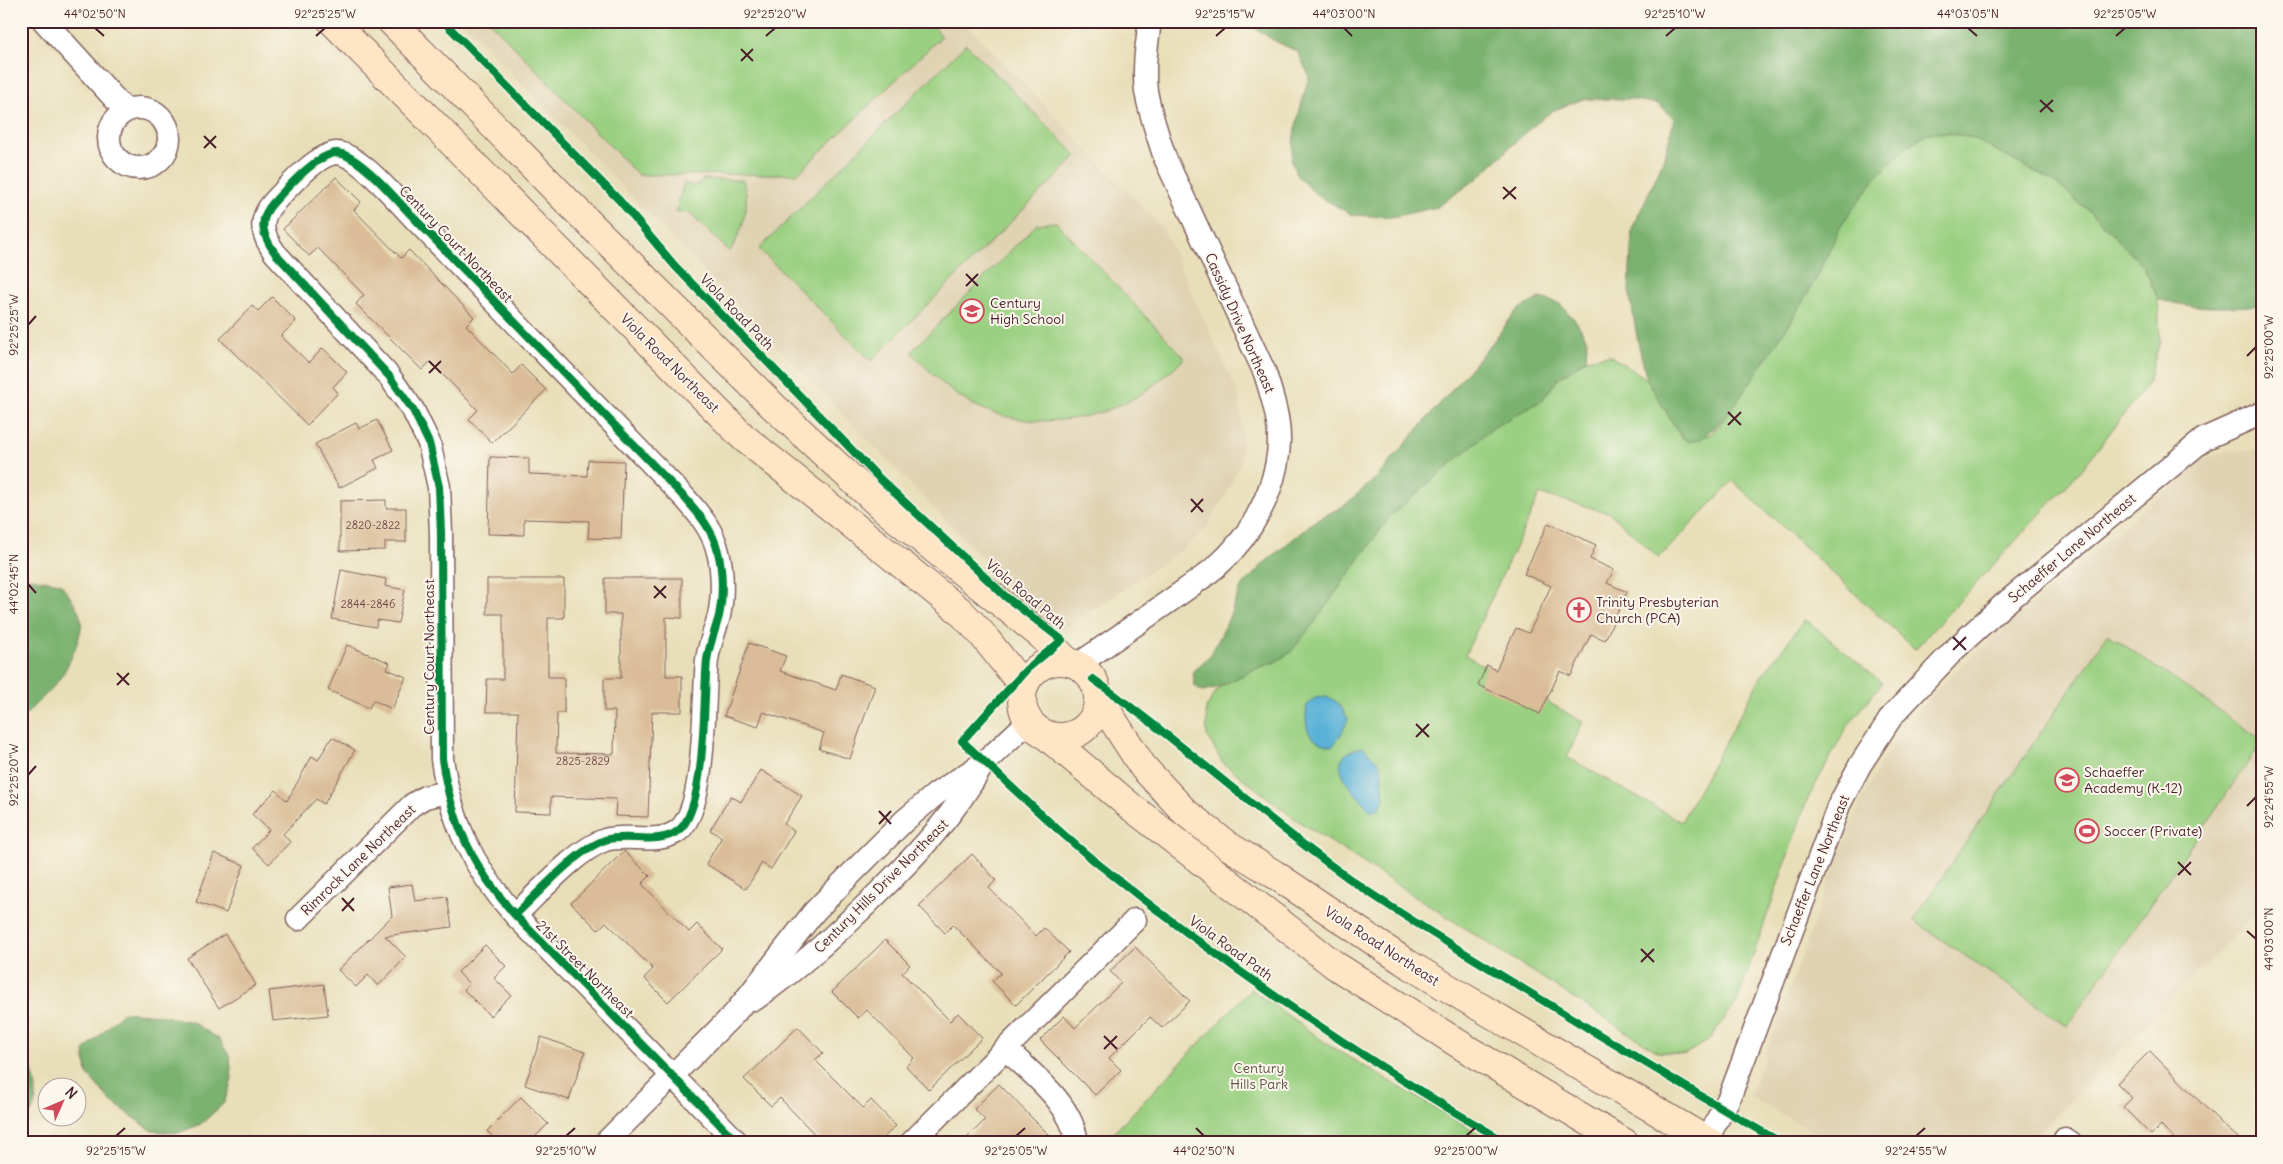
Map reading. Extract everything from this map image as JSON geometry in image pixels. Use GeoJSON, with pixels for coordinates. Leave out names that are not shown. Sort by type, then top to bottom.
{"type":"FeatureCollection","features":[{"type":"Feature","properties":{"kind":"main road","name":"Viola Road Northeast"},"geometry":{"type":"LineString","coordinates":[[332,21],[743,437],[960,610],[1024,686]]}},
{"type":"Feature","properties":{"kind":"main road"},"geometry":{"type":"LineString","coordinates":[[391,21],[565,199],[774,407],[881,506],[1093,679],[1098,697],[1096,711],[1084,728],[1074,734],[1053,736],[1036,726]]}},
{"type":"Feature","properties":{"kind":"main road"},"geometry":{"type":"LineString","coordinates":[[1072,663],[1045,663],[1036,668],[1024,686],[1023,708],[1036,726],[1130,806],[1336,966],[1470,1051],[1625,1143]]}},
{"type":"Feature","properties":{"kind":"main road","name":"Viola Road Northeast"},"geometry":{"type":"LineString","coordinates":[[1098,697],[1143,767],[1185,812],[1227,845],[1452,991],[1707,1142]]}},
{"type":"Feature","properties":{"kind":"street"},"geometry":{"type":"LineString","coordinates":[[44,21],[125,110]]}},
{"type":"Feature","properties":{"kind":"street","name":"Cassidy Drive Northeast"},"geometry":{"type":"LineString","coordinates":[[1072,663],[1210,572],[1233,550],[1251,527],[1266,499],[1278,451],[1278,426],[1274,401],[1265,373],[1166,158],[1154,122],[1146,90],[1146,56],[1150,21]]}},
{"type":"Feature","properties":{"kind":"street","name":"Century Court Northeast"},"geometry":{"type":"LineString","coordinates":[[447,792],[442,759],[439,487],[430,443],[402,392],[275,253],[267,242],[262,226],[262,220],[273,203],[314,164],[330,154],[343,154],[355,160],[404,208],[690,504],[710,530],[719,552],[721,584],[719,614],[707,659],[698,779],[688,818],[678,830],[664,837],[614,838],[595,845],[574,860],[515,916]]}},
{"type":"Feature","properties":{"kind":"street","name":"Schaeffer Lane Northeast"},"geometry":{"type":"LineString","coordinates":[[1707,1142],[1730,1096],[1839,805],[1860,765],[1892,716],[1954,650],[2003,605],[2204,439],[2262,413]]}},
{"type":"Feature","properties":{"kind":"street","name":"Century Hills Drive Northeast"},"geometry":{"type":"LineString","coordinates":[[605,1143],[735,1013],[814,912],[904,821],[936,794],[1036,726]]}},
{"type":"Feature","properties":{"kind":"street","name":"Century Hills Drive Northeast"},"geometry":{"type":"LineString","coordinates":[[735,1013],[781,980],[844,928],[928,844],[951,815],[984,762]]}},
{"type":"Feature","properties":{"kind":"street","name":"21st Street Northeast"},"geometry":{"type":"LineString","coordinates":[[447,792],[460,834],[475,862],[497,895],[515,916],[738,1143]]}},
{"type":"Feature","properties":{"kind":"street","name":"Rimrock Lane Northeast"},"geometry":{"type":"LineString","coordinates":[[298,919],[412,805],[425,797],[447,792]]}},
{"type":"Feature","properties":{"kind":"street"},"geometry":{"type":"LineString","coordinates":[[912,1143],[1135,920]]}},
{"type":"Feature","properties":{"kind":"street"},"geometry":{"type":"LineString","coordinates":[[1006,1049],[1059,1103],[1071,1121],[1077,1143]]}},
{"type":"Feature","properties":{"kind":"shaded area","name":"Century High School"},"geometry":{"type":"Polygon","coordinates":[[[461,21],[963,21],[1162,227],[1239,396],[1243,431],[1240,463],[1225,497],[1205,530],[1181,551],[1056,634],[461,21]]]}},
{"type":"Feature","properties":{"kind":"shaded area","name":"Schaeffer Academy (K-12)"},"geometry":{"type":"Polygon","coordinates":[[[2247,450],[2262,452],[2262,908],[2028,1143],[1832,1143],[1750,1096],[1832,873],[1861,801],[1884,758],[1909,724],[1933,693],[1990,639],[2204,459],[2224,451],[2247,450]]]}},
{"type":"Feature","properties":{"kind":"green space"},"geometry":{"type":"Polygon","coordinates":[[[489,21],[928,21],[942,36],[797,174],[638,175],[489,21]]]}},
{"type":"Feature","properties":{"kind":"green space"},"geometry":{"type":"Polygon","coordinates":[[[1245,21],[2262,21],[2262,305],[2209,307],[2183,305],[2158,299],[2144,267],[2096,217],[2057,184],[1973,138],[1947,133],[1927,133],[1910,144],[1875,179],[1841,225],[1817,277],[1790,323],[1741,396],[1726,416],[1701,439],[1690,442],[1681,437],[1647,379],[1629,290],[1632,229],[1666,152],[1674,118],[1658,104],[1629,99],[1583,99],[1552,111],[1527,131],[1478,178],[1437,207],[1392,217],[1352,215],[1317,195],[1297,176],[1291,160],[1295,129],[1309,76],[1298,52],[1273,40],[1245,21]]]}},
{"type":"Feature","properties":{"kind":"green space"},"geometry":{"type":"Polygon","coordinates":[[[966,44],[1077,156],[871,361],[759,249],[966,44]]]}},
{"type":"Feature","properties":{"kind":"green space"},"geometry":{"type":"Polygon","coordinates":[[[1927,133],[1947,133],[1973,138],[2057,184],[2096,217],[2144,267],[2158,299],[2160,341],[2148,383],[2083,468],[1915,649],[1733,481],[1659,558],[1610,513],[1540,494],[1465,655],[1583,722],[1567,757],[1681,822],[1761,677],[1805,619],[1882,683],[1847,727],[1807,800],[1737,1002],[1708,1041],[1685,1054],[1658,1052],[1298,821],[1222,762],[1207,735],[1206,708],[1219,687],[1255,669],[1275,662],[1314,623],[1390,516],[1494,427],[1542,400],[1559,378],[1586,359],[1609,355],[1647,379],[1681,437],[1690,442],[1711,434],[1726,416],[1790,323],[1817,277],[1841,225],[1875,179],[1910,144],[1927,133]]]}},
{"type":"Feature","properties":{"kind":"green space"},"geometry":{"type":"Polygon","coordinates":[[[704,179],[743,180],[746,208],[739,235],[730,252],[689,213],[676,211],[684,183],[696,186],[704,179]]]}},
{"type":"Feature","properties":{"kind":"green space"},"geometry":{"type":"Polygon","coordinates":[[[1056,222],[1185,358],[1141,394],[1102,412],[1058,420],[1035,421],[992,413],[972,404],[955,393],[911,352],[1037,224],[1056,222]]]}},
{"type":"Feature","properties":{"kind":"green space"},"geometry":{"type":"Polygon","coordinates":[[[1540,298],[1559,303],[1576,321],[1587,340],[1586,359],[1559,378],[1542,400],[1494,427],[1390,516],[1314,623],[1290,653],[1275,662],[1255,669],[1219,687],[1202,691],[1195,686],[1193,671],[1210,656],[1227,623],[1240,589],[1263,564],[1316,520],[1344,506],[1377,477],[1492,343],[1517,310],[1540,298]]]}},
{"type":"Feature","properties":{"kind":"green space"},"geometry":{"type":"Polygon","coordinates":[[[30,578],[60,583],[78,610],[81,626],[74,651],[62,676],[21,721],[21,581],[30,578]]]}},
{"type":"Feature","properties":{"kind":"green space","name":"Soccer (Private)"},"geometry":{"type":"Polygon","coordinates":[[[2108,634],[2262,740],[2262,742],[2067,1026],[1913,920],[2108,634]]]}},
{"type":"Feature","properties":{"kind":"green space","name":"Century Hills Park"},"geometry":{"type":"Polygon","coordinates":[[[1251,989],[1333,1048],[1495,1143],[1104,1143],[1251,989]]]}},
{"type":"Feature","properties":{"kind":"green space"},"geometry":{"type":"Polygon","coordinates":[[[123,1012],[159,1015],[192,1022],[219,1039],[230,1057],[232,1080],[224,1103],[201,1124],[178,1133],[152,1131],[111,1101],[87,1074],[84,1051],[123,1012]]]}},
{"type":"Feature","properties":{"kind":"green space"},"geometry":{"type":"Polygon","coordinates":[[[21,1044],[34,1076],[36,1097],[34,1107],[21,1126],[21,1044]]]}},
{"type":"Feature","properties":{"kind":"water"},"geometry":{"type":"Polygon","coordinates":[[[1325,697],[1336,702],[1348,719],[1342,733],[1333,746],[1324,744],[1313,737],[1309,733],[1306,721],[1307,705],[1315,698],[1325,697]]]}},
{"type":"Feature","properties":{"kind":"water"},"geometry":{"type":"Polygon","coordinates":[[[1363,747],[1381,765],[1384,799],[1379,810],[1370,810],[1343,776],[1342,759],[1349,752],[1363,747]]]}},
{"type":"Feature","properties":{"kind":"building"},"geometry":{"type":"Polygon","coordinates":[[[336,177],[361,202],[354,210],[401,258],[409,250],[474,317],[466,325],[513,374],[521,365],[546,390],[492,443],[469,419],[478,410],[430,362],[422,370],[356,304],[364,295],[318,248],[309,256],[283,229],[336,177]]]}},
{"type":"Feature","properties":{"kind":"building"},"geometry":{"type":"Polygon","coordinates":[[[272,297],[296,321],[281,336],[309,363],[323,348],[347,372],[333,387],[338,393],[307,425],[220,339],[252,306],[258,311],[272,297]]]}},
{"type":"Feature","properties":{"kind":"building"},"geometry":{"type":"Polygon","coordinates":[[[377,420],[393,450],[374,460],[378,468],[339,488],[315,444],[356,423],[359,429],[377,420]]]}},
{"type":"Feature","properties":{"kind":"building"},"geometry":{"type":"Polygon","coordinates":[[[490,457],[529,458],[529,474],[587,476],[588,460],[624,461],[621,539],[588,538],[589,521],[524,519],[524,535],[488,534],[490,457]]]}},
{"type":"Feature","properties":{"kind":"building"},"geometry":{"type":"Polygon","coordinates":[[[386,500],[386,508],[406,508],[406,542],[385,542],[385,550],[340,551],[340,501],[386,500]]]}},
{"type":"Feature","properties":{"kind":"building","name":"Trinity Presbyterian Church (PCA)"},"geometry":{"type":"Polygon","coordinates":[[[1548,523],[1596,545],[1590,559],[1614,570],[1607,583],[1627,592],[1605,640],[1591,634],[1571,676],[1560,671],[1540,714],[1478,685],[1487,665],[1496,670],[1516,628],[1529,633],[1551,586],[1524,574],[1548,523]]]}},
{"type":"Feature","properties":{"kind":"building"},"geometry":{"type":"Polygon","coordinates":[[[341,570],[386,579],[385,586],[405,590],[398,623],[377,620],[376,627],[332,619],[341,570]]]}},
{"type":"Feature","properties":{"kind":"building"},"geometry":{"type":"Polygon","coordinates":[[[605,578],[682,578],[682,618],[666,617],[666,676],[682,676],[682,712],[652,712],[648,817],[615,816],[616,799],[551,797],[551,813],[515,812],[518,712],[486,712],[487,679],[503,679],[503,614],[487,614],[487,579],[564,579],[564,618],[548,618],[548,677],[564,677],[564,713],[557,713],[556,753],[614,754],[615,711],[604,711],[604,678],[621,678],[621,614],[605,614],[605,578]]]}},
{"type":"Feature","properties":{"kind":"building"},"geometry":{"type":"Polygon","coordinates":[[[749,643],[786,656],[780,671],[836,690],[841,674],[875,686],[850,759],[819,749],[824,733],[763,712],[758,727],[724,716],[749,643]]]}},
{"type":"Feature","properties":{"kind":"building"},"geometry":{"type":"Polygon","coordinates":[[[347,645],[390,663],[387,669],[406,677],[392,709],[373,700],[369,708],[328,690],[347,645]]]}},
{"type":"Feature","properties":{"kind":"building"},"geometry":{"type":"Polygon","coordinates":[[[332,737],[355,750],[324,804],[316,799],[283,834],[290,842],[269,864],[252,848],[269,830],[252,814],[276,790],[287,801],[312,756],[318,760],[332,737]]]}},
{"type":"Feature","properties":{"kind":"building"},"geometry":{"type":"Polygon","coordinates":[[[761,770],[802,796],[784,824],[794,831],[771,869],[762,863],[746,889],[706,864],[722,837],[710,830],[731,796],[741,802],[761,770]]]}},
{"type":"Feature","properties":{"kind":"building"},"geometry":{"type":"Polygon","coordinates":[[[624,851],[650,876],[642,884],[689,932],[697,924],[722,949],[668,1002],[644,978],[653,969],[606,922],[598,930],[571,903],[624,851]]]}},
{"type":"Feature","properties":{"kind":"building"},"geometry":{"type":"Polygon","coordinates":[[[214,853],[244,865],[226,913],[196,902],[214,853]]]}},
{"type":"Feature","properties":{"kind":"building"},"geometry":{"type":"Polygon","coordinates":[[[972,854],[996,880],[989,888],[1036,936],[1044,928],[1069,952],[1016,1005],[992,981],[1001,973],[953,925],[945,933],[919,906],[972,854]]]}},
{"type":"Feature","properties":{"kind":"building"},"geometry":{"type":"Polygon","coordinates":[[[412,884],[415,901],[447,897],[452,927],[385,936],[406,957],[378,986],[368,975],[356,987],[338,970],[392,916],[388,887],[412,884]]]}},
{"type":"Feature","properties":{"kind":"building"},"geometry":{"type":"Polygon","coordinates":[[[225,934],[256,985],[219,1008],[187,958],[225,934]]]}},
{"type":"Feature","properties":{"kind":"building"},"geometry":{"type":"Polygon","coordinates":[[[885,940],[910,965],[902,973],[950,1021],[958,1013],[982,1038],[929,1090],[906,1066],[914,1058],[867,1010],[858,1018],[832,992],[885,940]]]}},
{"type":"Feature","properties":{"kind":"building"},"geometry":{"type":"Polygon","coordinates":[[[485,945],[506,966],[494,978],[511,995],[490,1016],[464,990],[469,984],[458,972],[485,945]]]}},
{"type":"Feature","properties":{"kind":"building"},"geometry":{"type":"Polygon","coordinates":[[[1135,947],[1190,1001],[1162,1028],[1150,1017],[1109,1058],[1121,1070],[1095,1095],[1040,1040],[1064,1016],[1075,1028],[1121,983],[1110,971],[1135,947]]]}},
{"type":"Feature","properties":{"kind":"building"},"geometry":{"type":"Polygon","coordinates":[[[324,984],[328,1015],[273,1021],[269,991],[324,984]]]}},
{"type":"Feature","properties":{"kind":"building"},"geometry":{"type":"Polygon","coordinates":[[[798,1027],[823,1053],[815,1060],[863,1108],[871,1100],[896,1126],[878,1143],[823,1143],[780,1098],[771,1106],[744,1079],[798,1027]]]}},
{"type":"Feature","properties":{"kind":"building"},"geometry":{"type":"Polygon","coordinates":[[[541,1037],[585,1052],[569,1100],[525,1085],[541,1037]]]}},
{"type":"Feature","properties":{"kind":"building"},"geometry":{"type":"Polygon","coordinates":[[[2150,1051],[2223,1125],[2244,1143],[2178,1143],[2161,1125],[2151,1135],[2123,1107],[2132,1098],[2117,1083],[2150,1051]]]}},
{"type":"Feature","properties":{"kind":"building"},"geometry":{"type":"Polygon","coordinates":[[[999,1084],[1057,1143],[962,1143],[985,1120],[974,1109],[999,1084]]]}},
{"type":"Feature","properties":{"kind":"building"},"geometry":{"type":"Polygon","coordinates":[[[521,1097],[548,1124],[529,1143],[499,1143],[487,1131],[521,1097]]]}},
{"type":"Feature","properties":{"kind":"cycle path","name":"Viola Road Path"},"geometry":{"type":"LineString","coordinates":[[443,21],[619,200],[675,266],[879,478],[1006,597],[1062,640],[1027,669],[962,741],[1045,819],[1080,849],[1195,939],[1348,1045],[1507,1143]]}},
{"type":"Feature","properties":{"kind":"cycle path"},"geometry":{"type":"LineString","coordinates":[[515,915],[558,873],[594,845],[614,838],[653,838],[671,835],[679,830],[688,818],[695,799],[699,776],[707,660],[719,616],[721,601],[722,576],[720,559],[709,529],[685,498],[367,170],[346,155],[337,153],[329,155],[312,165],[273,203],[263,222],[265,234],[275,253],[389,376],[413,410],[429,443],[439,487],[441,533],[442,759],[451,803],[458,824],[466,843],[487,880],[515,915],[738,1143]]}},
{"type":"Feature","properties":{"kind":"cycle path"},"geometry":{"type":"LineString","coordinates":[[1093,679],[1295,838],[1364,889],[1477,961],[1782,1143]]}},
{"type":"Feature","properties":{"kind":"place","name":"Century High School"},"geometry":{"type":"Point","coordinates":[972,311]}},
{"type":"Feature","properties":{"kind":"place","name":"Trinity Presbyterian Church (PCA)"},"geometry":{"type":"Point","coordinates":[1579,610]}},
{"type":"Feature","properties":{"kind":"place","name":"Schaeffer Academy (K-12)"},"geometry":{"type":"Point","coordinates":[2067,780]}},
{"type":"Feature","properties":{"kind":"place","name":"Soccer (Private)"},"geometry":{"type":"Point","coordinates":[2087,831]}}]}
